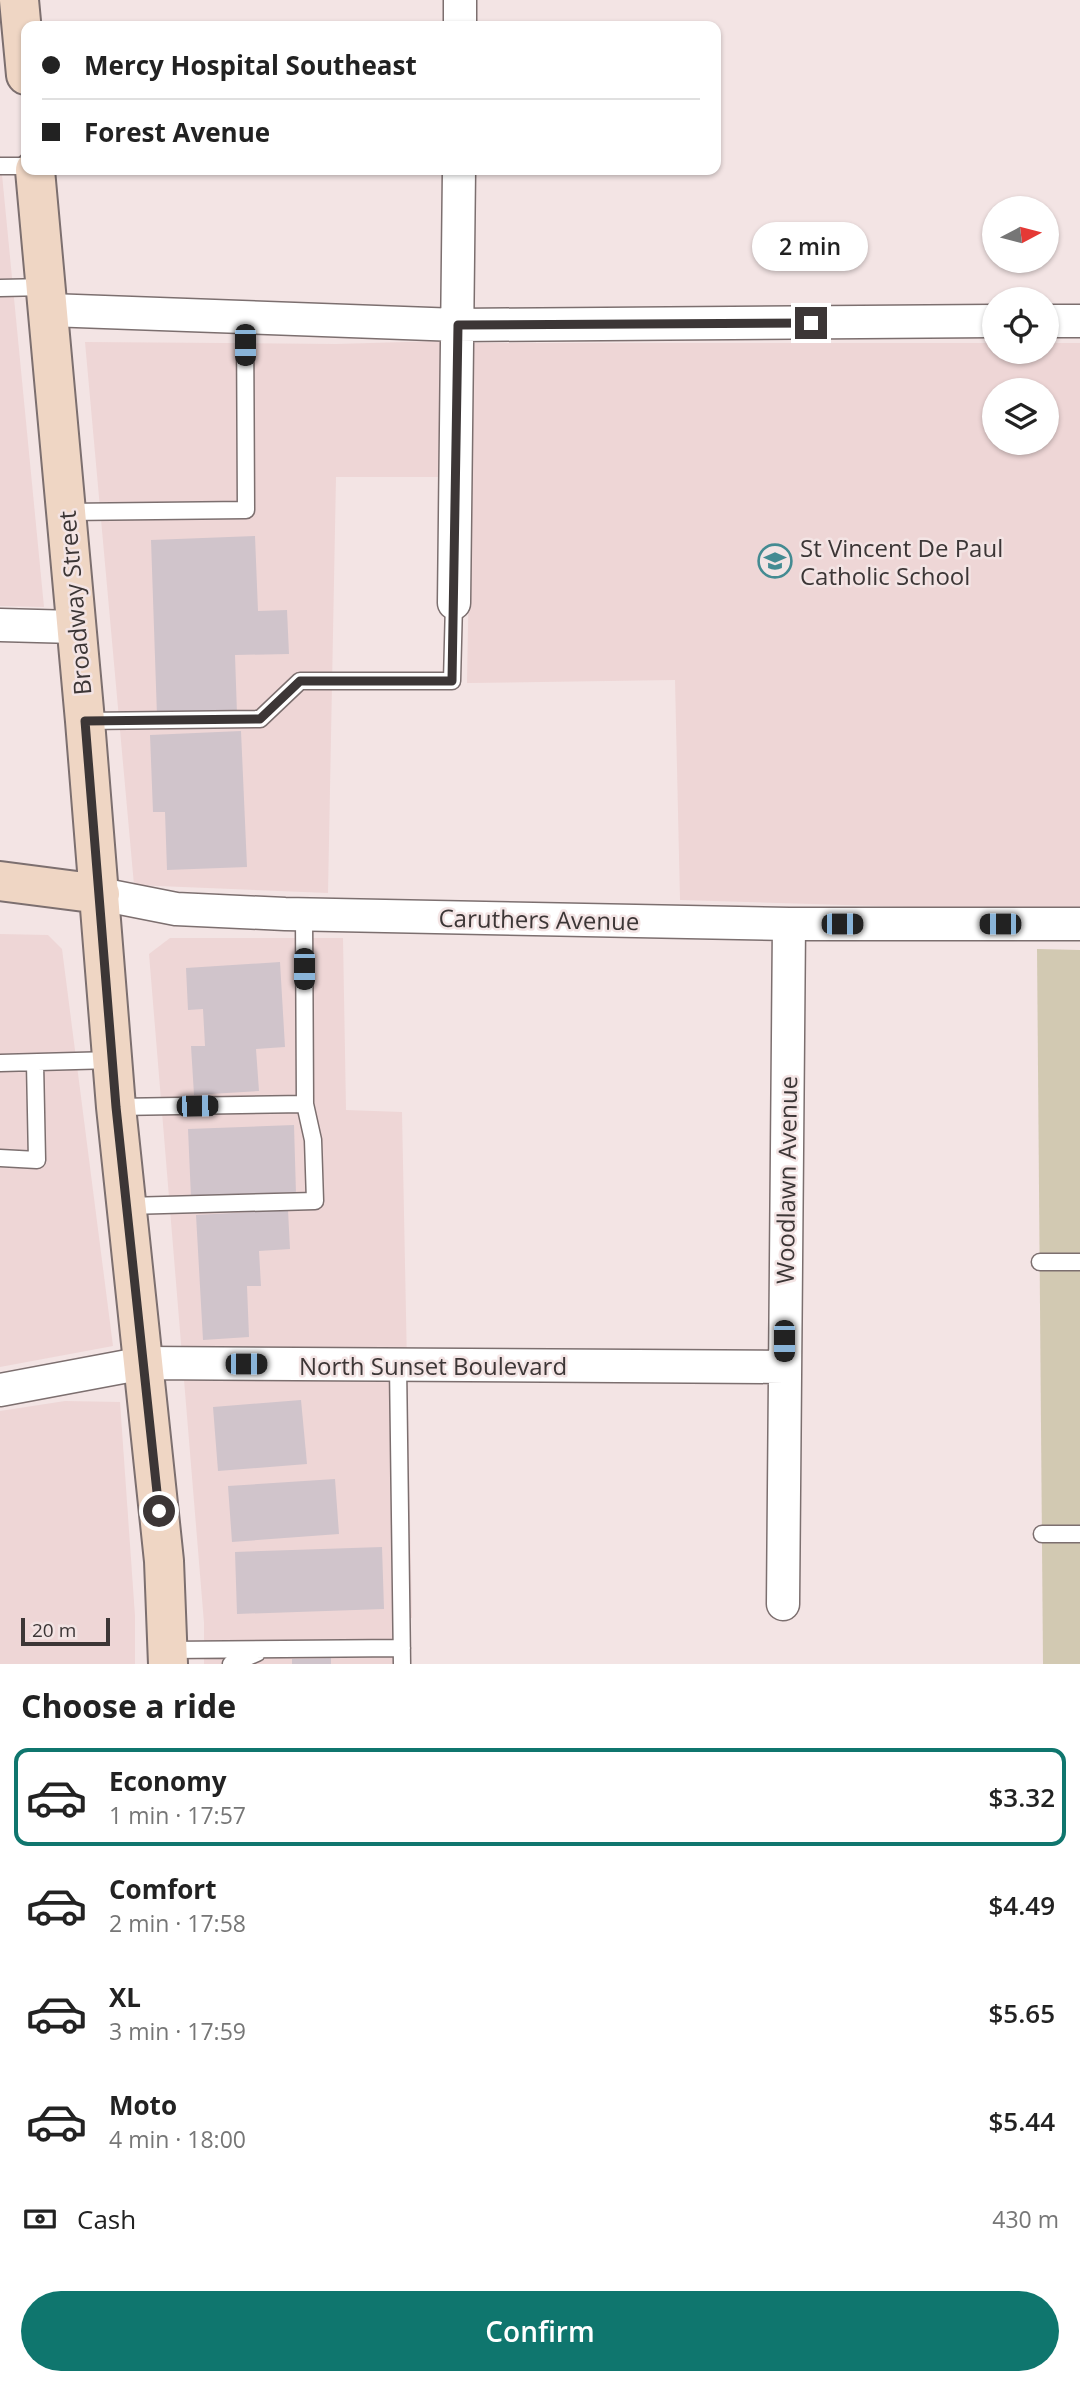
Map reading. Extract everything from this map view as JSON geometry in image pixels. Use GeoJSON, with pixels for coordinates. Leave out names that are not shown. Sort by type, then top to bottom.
{"type":"FeatureCollection","features":[{"type":"Feature","properties":{"kind":"main road"},"geometry":{"type":"LineString","coordinates":[[19,0],[21,21]]}},
{"type":"Feature","properties":{"kind":"main road","name":"Broadway Street"},"geometry":{"type":"LineString","coordinates":[[36,175],[100,894],[116,1107],[164,1560],[168,1657]]}},
{"type":"Feature","properties":{"kind":"main road","name":"Caruthers Avenue"},"geometry":{"type":"LineString","coordinates":[[0,881],[100,894]]}},
{"type":"Feature","properties":{"kind":"street"},"geometry":{"type":"LineString","coordinates":[[460,0],[460,21]]}},
{"type":"Feature","properties":{"kind":"street"},"geometry":{"type":"LineString","coordinates":[[454,603],[459,175]]}},
{"type":"Feature","properties":{"kind":"street"},"geometry":{"type":"LineString","coordinates":[[48,298],[245,317],[458,325],[982,321]]}},
{"type":"Feature","properties":{"kind":"street"},"geometry":{"type":"LineString","coordinates":[[1059,321],[1080,321]]}},
{"type":"Feature","properties":{"kind":"street"},"geometry":{"type":"LineString","coordinates":[[0,625],[75,627]]}},
{"type":"Feature","properties":{"kind":"street","name":"Caruthers Avenue"},"geometry":{"type":"LineString","coordinates":[[100,894],[177,909],[304,915],[789,924],[1080,924]]}},
{"type":"Feature","properties":{"kind":"street","name":"Woodlawn Avenue"},"geometry":{"type":"LineString","coordinates":[[783,1604],[789,924]]}},
{"type":"Feature","properties":{"kind":"street","name":"North Sunset Boulevard"},"geometry":{"type":"LineString","coordinates":[[0,1390],[144,1363],[784,1367]]}},
{"type":"Feature","properties":{"kind":"lane"},"geometry":{"type":"LineString","coordinates":[[0,166],[21,166]]}},
{"type":"Feature","properties":{"kind":"lane"},"geometry":{"type":"LineString","coordinates":[[0,288],[48,298]]}},
{"type":"Feature","properties":{"kind":"lane"},"geometry":{"type":"LineString","coordinates":[[65,512],[246,510],[245,317]]}},
{"type":"Feature","properties":{"kind":"lane"},"geometry":{"type":"LineString","coordinates":[[85,721],[260,719],[300,681],[452,681],[454,603]]}},
{"type":"Feature","properties":{"kind":"lane"},"geometry":{"type":"LineString","coordinates":[[127,1206],[315,1201],[313,1140],[305,1104],[304,915]]}},
{"type":"Feature","properties":{"kind":"lane"},"geometry":{"type":"LineString","coordinates":[[0,1063],[113,1060]]}},
{"type":"Feature","properties":{"kind":"lane"},"geometry":{"type":"LineString","coordinates":[[0,1158],[37,1160],[35,1063]]}},
{"type":"Feature","properties":{"kind":"lane"},"geometry":{"type":"LineString","coordinates":[[116,1107],[305,1104]]}},
{"type":"Feature","properties":{"kind":"lane"},"geometry":{"type":"LineString","coordinates":[[1040,1262],[1080,1262]]}},
{"type":"Feature","properties":{"kind":"lane"},"geometry":{"type":"LineString","coordinates":[[168,1657],[265,1649],[402,1656],[398,1365]]}},
{"type":"Feature","properties":{"kind":"lane"},"geometry":{"type":"LineString","coordinates":[[1042,1534],[1080,1534]]}},
{"type":"Feature","properties":{"kind":"lane"},"geometry":{"type":"LineString","coordinates":[[231,1664],[265,1649]]}},
{"type":"Feature","properties":{"kind":"shaded area"},"geometry":{"type":"Polygon","coordinates":[[[0,154],[44,607],[0,606],[0,154]]]}},
{"type":"Feature","properties":{"kind":"shaded area"},"geometry":{"type":"Polygon","coordinates":[[[440,341],[442,477],[336,477],[328,893],[134,885],[85,342],[336,344],[440,341]]]}},
{"type":"Feature","properties":{"kind":"shaded area","name":"St Vincent De Paul Catholic School"},"geometry":{"type":"Polygon","coordinates":[[[473,343],[982,343],[982,364],[1059,364],[1059,343],[1080,343],[1080,912],[680,900],[675,680],[467,683],[473,343]]]}},
{"type":"Feature","properties":{"kind":"shaded area"},"geometry":{"type":"Polygon","coordinates":[[[0,934],[48,935],[62,949],[113,1346],[0,1367],[0,934]]]}},
{"type":"Feature","properties":{"kind":"shaded area"},"geometry":{"type":"Polygon","coordinates":[[[170,938],[343,938],[346,1110],[402,1112],[412,1618],[394,1619],[396,1664],[204,1664],[204,1623],[149,954],[170,938]]]}},
{"type":"Feature","properties":{"kind":"shaded area"},"geometry":{"type":"Polygon","coordinates":[[[1037,949],[1080,950],[1080,1664],[1043,1664],[1037,949]]]}},
{"type":"Feature","properties":{"kind":"shaded area"},"geometry":{"type":"Polygon","coordinates":[[[65,1401],[120,1402],[135,1616],[135,1664],[0,1664],[0,1411],[65,1401]]]}},
{"type":"Feature","properties":{"kind":"building"},"geometry":{"type":"Polygon","coordinates":[[[255,536],[258,611],[287,610],[289,654],[235,655],[237,714],[157,716],[151,540],[255,536]]]}},
{"type":"Feature","properties":{"kind":"building"},"geometry":{"type":"Polygon","coordinates":[[[241,731],[247,867],[167,870],[165,812],[153,812],[150,735],[241,731]]]}},
{"type":"Feature","properties":{"kind":"building"},"geometry":{"type":"Polygon","coordinates":[[[280,962],[285,1047],[256,1049],[259,1091],[194,1095],[191,1046],[205,1046],[203,1009],[188,1010],[186,968],[280,962]]]}},
{"type":"Feature","properties":{"kind":"building"},"geometry":{"type":"Polygon","coordinates":[[[294,1125],[296,1194],[191,1198],[188,1129],[294,1125]]]}},
{"type":"Feature","properties":{"kind":"building"},"geometry":{"type":"Polygon","coordinates":[[[288,1210],[290,1249],[259,1251],[261,1286],[247,1286],[249,1337],[203,1340],[196,1215],[288,1210]]]}},
{"type":"Feature","properties":{"kind":"building"},"geometry":{"type":"Polygon","coordinates":[[[301,1400],[307,1464],[218,1471],[213,1407],[301,1400]]]}},
{"type":"Feature","properties":{"kind":"building"},"geometry":{"type":"Polygon","coordinates":[[[335,1479],[339,1534],[232,1542],[228,1486],[335,1479]]]}},
{"type":"Feature","properties":{"kind":"building"},"geometry":{"type":"Polygon","coordinates":[[[382,1547],[384,1609],[237,1614],[235,1552],[382,1547]]]}},
{"type":"Feature","properties":{"kind":"building"},"geometry":{"type":"Polygon","coordinates":[[[331,1658],[331,1664],[292,1664],[292,1659],[331,1658]]]}},
{"type":"Feature","properties":{"kind":"place","name":"St Vincent De Paul Catholic School"},"geometry":{"type":"Point","coordinates":[775,561]}},
{"type":"Feature","properties":{"kind":"route"},"geometry":{"type":"LineString","coordinates":[[159,1511],[116,1107],[85,721],[260,719],[300,681],[452,681],[458,325],[811,323]]}}]}
